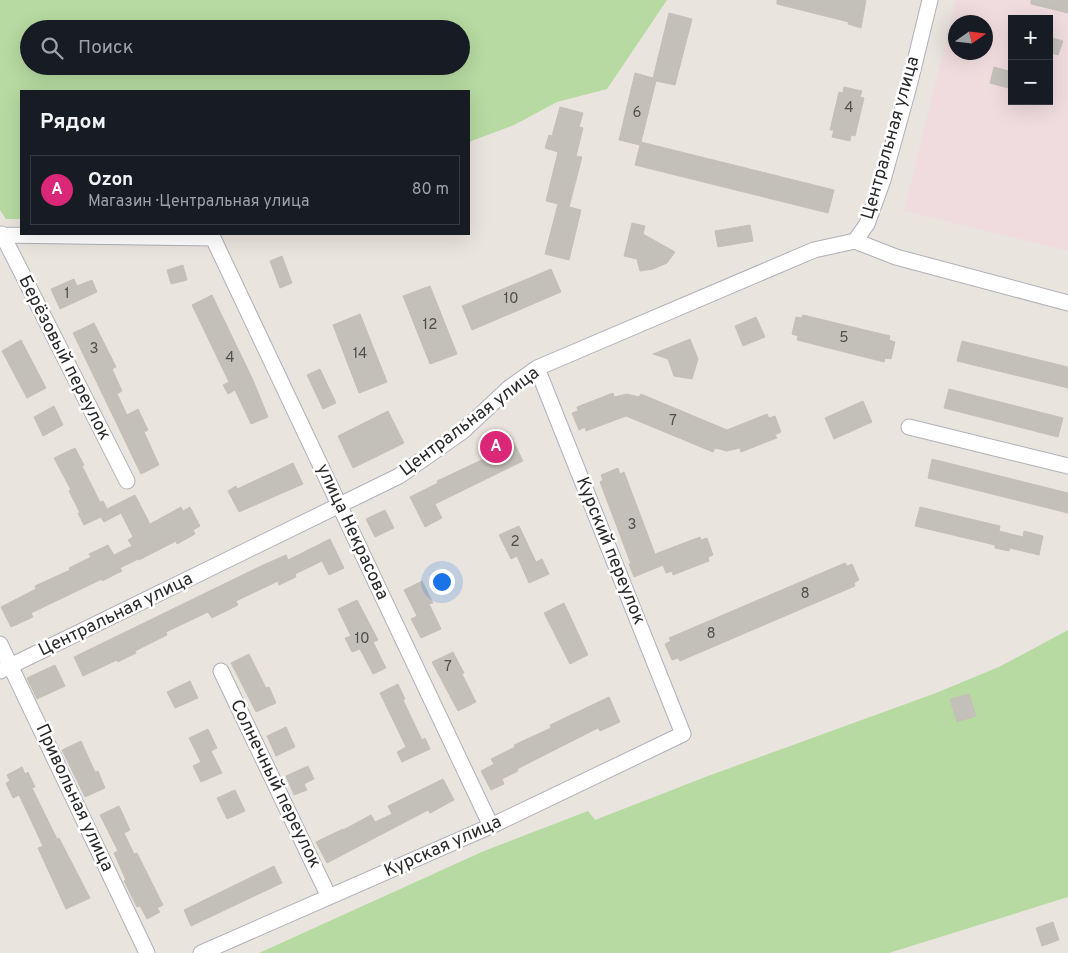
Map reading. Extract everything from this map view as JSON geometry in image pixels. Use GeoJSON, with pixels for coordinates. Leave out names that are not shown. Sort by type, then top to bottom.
{"type":"FeatureCollection","features":[{"type":"Feature","properties":{"kind":"street","name":"Центральная улица"},"geometry":{"type":"LineString","coordinates":[[5,668],[399,476],[463,431],[509,388],[537,368],[814,250],[855,242],[867,224],[883,180],[930,0]]}},
{"type":"Feature","properties":{"kind":"street","name":"улица Некрасова"},"geometry":{"type":"LineString","coordinates":[[1,235],[213,238],[490,826]]}},
{"type":"Feature","properties":{"kind":"street","name":"Берёзовый переулок"},"geometry":{"type":"LineString","coordinates":[[1,235],[127,481]]}},
{"type":"Feature","properties":{"kind":"street"},"geometry":{"type":"LineString","coordinates":[[855,242],[896,257],[1068,303]]}},
{"type":"Feature","properties":{"kind":"street","name":"Курский переулок"},"geometry":{"type":"LineString","coordinates":[[537,368],[683,734]]}},
{"type":"Feature","properties":{"kind":"street"},"geometry":{"type":"LineString","coordinates":[[908,427],[1068,466]]}},
{"type":"Feature","properties":{"kind":"street","name":"Привольная улица"},"geometry":{"type":"LineString","coordinates":[[0,644],[5,668],[147,953]]}},
{"type":"Feature","properties":{"kind":"street","name":"Солнечный переулок"},"geometry":{"type":"LineString","coordinates":[[221,671],[329,897]]}},
{"type":"Feature","properties":{"kind":"street","name":"Курская улица"},"geometry":{"type":"LineString","coordinates":[[201,953],[490,826],[683,734]]}},
{"type":"Feature","properties":{"kind":"shaded area"},"geometry":{"type":"Polygon","coordinates":[[[956,0],[1068,0],[1068,251],[904,211],[948,32],[948,60],[993,60],[993,15],[952,15],[956,0]]]}},
{"type":"Feature","properties":{"kind":"green space"},"geometry":{"type":"Polygon","coordinates":[[[0,0],[667,0],[607,89],[557,102],[514,125],[470,142],[470,90],[20,90],[20,219],[6,219],[0,210],[0,0]]]}},
{"type":"Feature","properties":{"kind":"green space"},"geometry":{"type":"Polygon","coordinates":[[[1068,630],[1068,897],[889,953],[259,953],[484,851],[588,811],[595,820],[708,776],[936,693],[1001,666],[1068,630]]]}},
{"type":"Feature","properties":{"kind":"building"},"geometry":{"type":"Polygon","coordinates":[[[777,0],[866,0],[861,28],[848,24],[849,22],[777,4],[777,0]]]}},
{"type":"Feature","properties":{"kind":"building"},"geometry":{"type":"Polygon","coordinates":[[[1031,0],[1068,0],[1068,13],[1031,4],[1031,0]]]}},
{"type":"Feature","properties":{"kind":"building"},"geometry":{"type":"Polygon","coordinates":[[[669,13],[692,19],[675,85],[656,81],[641,142],[834,190],[828,213],[635,165],[640,145],[619,140],[635,73],[653,78],[669,13]]]}},
{"type":"Feature","properties":{"kind":"building"},"geometry":{"type":"Polygon","coordinates":[[[1053,38],[1063,41],[1058,55],[1053,53],[1053,38]]]}},
{"type":"Feature","properties":{"kind":"building"},"geometry":{"type":"Polygon","coordinates":[[[994,67],[1008,71],[1008,88],[990,83],[994,67]]]}},
{"type":"Feature","properties":{"kind":"building"},"geometry":{"type":"Polygon","coordinates":[[[844,87],[862,91],[860,97],[864,98],[855,136],[851,135],[850,141],[832,137],[834,130],[830,130],[839,92],[843,93],[844,87]]]}},
{"type":"Feature","properties":{"kind":"building"},"geometry":{"type":"Polygon","coordinates":[[[560,107],[583,113],[579,127],[583,128],[576,156],[582,157],[569,207],[581,210],[569,260],[545,254],[558,204],[546,201],[558,152],[545,148],[549,135],[552,136],[560,107]]]}},
{"type":"Feature","properties":{"kind":"building"},"geometry":{"type":"Polygon","coordinates":[[[632,223],[645,226],[643,234],[675,252],[667,263],[653,269],[640,271],[637,259],[624,256],[632,223]]]}},
{"type":"Feature","properties":{"kind":"building"},"geometry":{"type":"Polygon","coordinates":[[[750,225],[753,241],[718,247],[715,231],[750,225]]]}},
{"type":"Feature","properties":{"kind":"building"},"geometry":{"type":"Polygon","coordinates":[[[282,256],[292,283],[280,288],[270,261],[282,256]]]}},
{"type":"Feature","properties":{"kind":"building"},"geometry":{"type":"Polygon","coordinates":[[[183,265],[187,280],[171,284],[167,270],[183,265]]]}},
{"type":"Feature","properties":{"kind":"building"},"geometry":{"type":"Polygon","coordinates":[[[551,269],[561,292],[472,330],[462,306],[551,269]]]}},
{"type":"Feature","properties":{"kind":"building"},"geometry":{"type":"Polygon","coordinates":[[[74,279],[77,286],[92,280],[97,292],[60,309],[51,289],[74,279]]]}},
{"type":"Feature","properties":{"kind":"building"},"geometry":{"type":"Polygon","coordinates":[[[430,286],[457,354],[430,364],[403,296],[430,286]]]}},
{"type":"Feature","properties":{"kind":"building"},"geometry":{"type":"Polygon","coordinates":[[[212,295],[253,380],[268,417],[251,424],[235,390],[228,394],[223,385],[229,382],[192,305],[212,295]]]}},
{"type":"Feature","properties":{"kind":"building"},"geometry":{"type":"Polygon","coordinates":[[[360,314],[387,382],[359,393],[333,325],[360,314]]]}},
{"type":"Feature","properties":{"kind":"building"},"geometry":{"type":"Polygon","coordinates":[[[803,315],[890,336],[889,340],[895,342],[891,359],[885,358],[884,362],[797,340],[798,336],[792,334],[796,317],[802,318],[803,315]]]}},
{"type":"Feature","properties":{"kind":"building"},"geometry":{"type":"Polygon","coordinates":[[[756,317],[765,337],[743,346],[735,326],[756,317]]]}},
{"type":"Feature","properties":{"kind":"building"},"geometry":{"type":"Polygon","coordinates":[[[94,323],[116,367],[112,369],[122,391],[117,394],[127,415],[138,409],[148,430],[144,432],[159,465],[141,474],[73,333],[94,323]]]}},
{"type":"Feature","properties":{"kind":"building"},"geometry":{"type":"Polygon","coordinates":[[[690,339],[698,359],[692,379],[674,376],[668,359],[653,354],[690,339]]]}},
{"type":"Feature","properties":{"kind":"building"},"geometry":{"type":"Polygon","coordinates":[[[21,340],[46,388],[27,398],[2,351],[21,340]]]}},
{"type":"Feature","properties":{"kind":"building"},"geometry":{"type":"Polygon","coordinates":[[[962,341],[1068,367],[1068,388],[957,361],[962,341]]]}},
{"type":"Feature","properties":{"kind":"building"},"geometry":{"type":"Polygon","coordinates":[[[320,369],[336,403],[323,409],[307,375],[320,369]]]}},
{"type":"Feature","properties":{"kind":"building"},"geometry":{"type":"Polygon","coordinates":[[[949,389],[1063,418],[1058,437],[944,408],[949,389]]]}},
{"type":"Feature","properties":{"kind":"building"},"geometry":{"type":"Polygon","coordinates":[[[613,393],[614,397],[627,394],[639,397],[641,394],[727,430],[767,414],[769,418],[775,416],[781,432],[775,435],[777,438],[741,452],[740,448],[727,451],[715,448],[713,452],[626,416],[586,431],[585,427],[579,430],[572,413],[578,411],[577,407],[613,393]]]}},
{"type":"Feature","properties":{"kind":"building"},"geometry":{"type":"Polygon","coordinates":[[[863,401],[872,422],[834,439],[825,418],[863,401]]]}},
{"type":"Feature","properties":{"kind":"building"},"geometry":{"type":"Polygon","coordinates":[[[54,406],[63,425],[43,436],[34,417],[54,406]]]}},
{"type":"Feature","properties":{"kind":"building"},"geometry":{"type":"Polygon","coordinates":[[[388,411],[404,443],[353,468],[338,436],[388,411]]]}},
{"type":"Feature","properties":{"kind":"building"},"geometry":{"type":"Polygon","coordinates":[[[510,435],[523,461],[435,504],[442,518],[425,527],[410,497],[438,483],[437,481],[486,458],[482,449],[510,435]]]}},
{"type":"Feature","properties":{"kind":"building"},"geometry":{"type":"Polygon","coordinates":[[[75,448],[100,502],[103,501],[107,509],[135,495],[150,524],[181,507],[183,511],[190,507],[200,526],[193,530],[195,534],[177,544],[176,541],[120,568],[122,571],[31,613],[33,617],[11,627],[1,607],[36,589],[35,586],[70,570],[69,568],[91,557],[89,554],[108,545],[114,555],[132,546],[128,540],[133,537],[121,513],[104,522],[101,517],[84,525],[69,491],[71,490],[54,458],[75,448]]]}},
{"type":"Feature","properties":{"kind":"building"},"geometry":{"type":"Polygon","coordinates":[[[932,459],[1068,493],[1068,513],[928,478],[932,459]]]}},
{"type":"Feature","properties":{"kind":"building"},"geometry":{"type":"Polygon","coordinates":[[[293,463],[303,484],[239,512],[228,491],[236,486],[237,489],[293,463]]]}},
{"type":"Feature","properties":{"kind":"building"},"geometry":{"type":"Polygon","coordinates":[[[618,468],[620,474],[624,472],[655,554],[700,537],[701,540],[707,538],[713,555],[708,557],[709,561],[673,575],[672,571],[666,573],[663,565],[634,577],[629,564],[631,564],[600,482],[603,480],[601,475],[618,468]]]}},
{"type":"Feature","properties":{"kind":"building"},"geometry":{"type":"Polygon","coordinates":[[[920,507],[1000,526],[999,531],[1023,537],[1024,531],[1043,536],[1039,555],[1010,548],[1009,551],[995,548],[995,545],[915,526],[920,507]]]}},
{"type":"Feature","properties":{"kind":"building"},"geometry":{"type":"Polygon","coordinates":[[[385,510],[394,528],[375,537],[366,519],[385,510]]]}},
{"type":"Feature","properties":{"kind":"building"},"geometry":{"type":"Polygon","coordinates":[[[519,526],[536,562],[542,559],[549,574],[529,583],[517,556],[511,559],[499,535],[519,526]]]}},
{"type":"Feature","properties":{"kind":"building"},"geometry":{"type":"Polygon","coordinates":[[[330,539],[344,568],[329,575],[322,561],[295,574],[296,577],[279,585],[278,581],[236,601],[238,605],[212,618],[208,612],[166,632],[167,635],[135,651],[136,653],[83,676],[74,657],[261,566],[286,555],[288,560],[330,539]]]}},
{"type":"Feature","properties":{"kind":"building"},"geometry":{"type":"Polygon","coordinates":[[[845,563],[847,566],[852,564],[859,580],[854,583],[855,586],[680,661],[678,658],[672,660],[665,644],[671,641],[669,638],[845,563]]]}},
{"type":"Feature","properties":{"kind":"building"},"geometry":{"type":"Polygon","coordinates":[[[422,581],[433,603],[429,604],[441,629],[421,638],[411,619],[417,616],[404,590],[422,581]]]}},
{"type":"Feature","properties":{"kind":"building"},"geometry":{"type":"Polygon","coordinates":[[[357,600],[378,640],[373,642],[386,668],[373,674],[360,649],[352,652],[345,638],[351,636],[338,609],[357,600]]]}},
{"type":"Feature","properties":{"kind":"building"},"geometry":{"type":"Polygon","coordinates":[[[564,603],[588,655],[570,664],[544,613],[564,603]]]}},
{"type":"Feature","properties":{"kind":"building"},"geometry":{"type":"Polygon","coordinates":[[[453,652],[476,702],[458,711],[432,662],[453,652]]]}},
{"type":"Feature","properties":{"kind":"building"},"geometry":{"type":"Polygon","coordinates":[[[249,654],[266,688],[269,687],[276,703],[256,712],[231,663],[249,654]]]}},
{"type":"Feature","properties":{"kind":"building"},"geometry":{"type":"Polygon","coordinates":[[[55,665],[65,686],[37,699],[27,678],[55,665]]]}},
{"type":"Feature","properties":{"kind":"building"},"geometry":{"type":"Polygon","coordinates":[[[190,681],[198,698],[175,708],[167,692],[190,681]]]}},
{"type":"Feature","properties":{"kind":"building"},"geometry":{"type":"Polygon","coordinates":[[[398,684],[405,699],[403,700],[422,740],[425,738],[430,749],[402,762],[397,752],[406,747],[380,693],[398,684]]]}},
{"type":"Feature","properties":{"kind":"building"},"geometry":{"type":"Polygon","coordinates":[[[969,694],[976,716],[957,722],[950,699],[969,694]]]}},
{"type":"Feature","properties":{"kind":"building"},"geometry":{"type":"Polygon","coordinates":[[[609,697],[620,722],[600,731],[598,728],[517,769],[518,771],[502,779],[504,784],[491,790],[481,771],[494,764],[491,759],[515,747],[514,745],[551,728],[550,725],[609,697]]]}},
{"type":"Feature","properties":{"kind":"building"},"geometry":{"type":"Polygon","coordinates":[[[286,727],[295,747],[276,756],[267,736],[286,727]]]}},
{"type":"Feature","properties":{"kind":"building"},"geometry":{"type":"Polygon","coordinates":[[[208,729],[217,748],[211,751],[222,773],[201,782],[193,766],[201,762],[189,738],[208,729]]]}},
{"type":"Feature","properties":{"kind":"building"},"geometry":{"type":"Polygon","coordinates":[[[81,741],[95,772],[98,771],[105,788],[85,797],[62,750],[81,741]]]}},
{"type":"Feature","properties":{"kind":"building"},"geometry":{"type":"Polygon","coordinates":[[[308,766],[314,779],[304,784],[307,790],[294,795],[286,776],[308,766]]]}},
{"type":"Feature","properties":{"kind":"building"},"geometry":{"type":"Polygon","coordinates":[[[22,767],[25,774],[28,772],[35,787],[32,788],[57,839],[59,838],[90,898],[66,909],[38,848],[43,846],[19,795],[13,798],[6,783],[10,781],[7,775],[22,767]]]}},
{"type":"Feature","properties":{"kind":"building"},"geometry":{"type":"Polygon","coordinates":[[[443,779],[454,800],[430,813],[428,810],[327,863],[316,842],[371,815],[375,822],[392,814],[388,806],[443,779]]]}},
{"type":"Feature","properties":{"kind":"building"},"geometry":{"type":"Polygon","coordinates":[[[235,790],[245,811],[227,819],[217,798],[235,790]]]}},
{"type":"Feature","properties":{"kind":"building"},"geometry":{"type":"Polygon","coordinates":[[[119,806],[130,830],[124,833],[134,854],[137,853],[163,905],[157,908],[160,912],[147,919],[140,906],[137,907],[124,881],[126,880],[114,853],[118,851],[100,815],[119,806]]]}},
{"type":"Feature","properties":{"kind":"building"},"geometry":{"type":"Polygon","coordinates":[[[274,866],[282,883],[191,926],[184,910],[274,866]]]}},
{"type":"Feature","properties":{"kind":"building"},"geometry":{"type":"Polygon","coordinates":[[[1053,922],[1059,940],[1042,946],[1036,928],[1053,922]]]}},
{"type":"Feature","properties":{"kind":"place","name":"Ozon"},"geometry":{"type":"Point","coordinates":[496,447]}}]}
